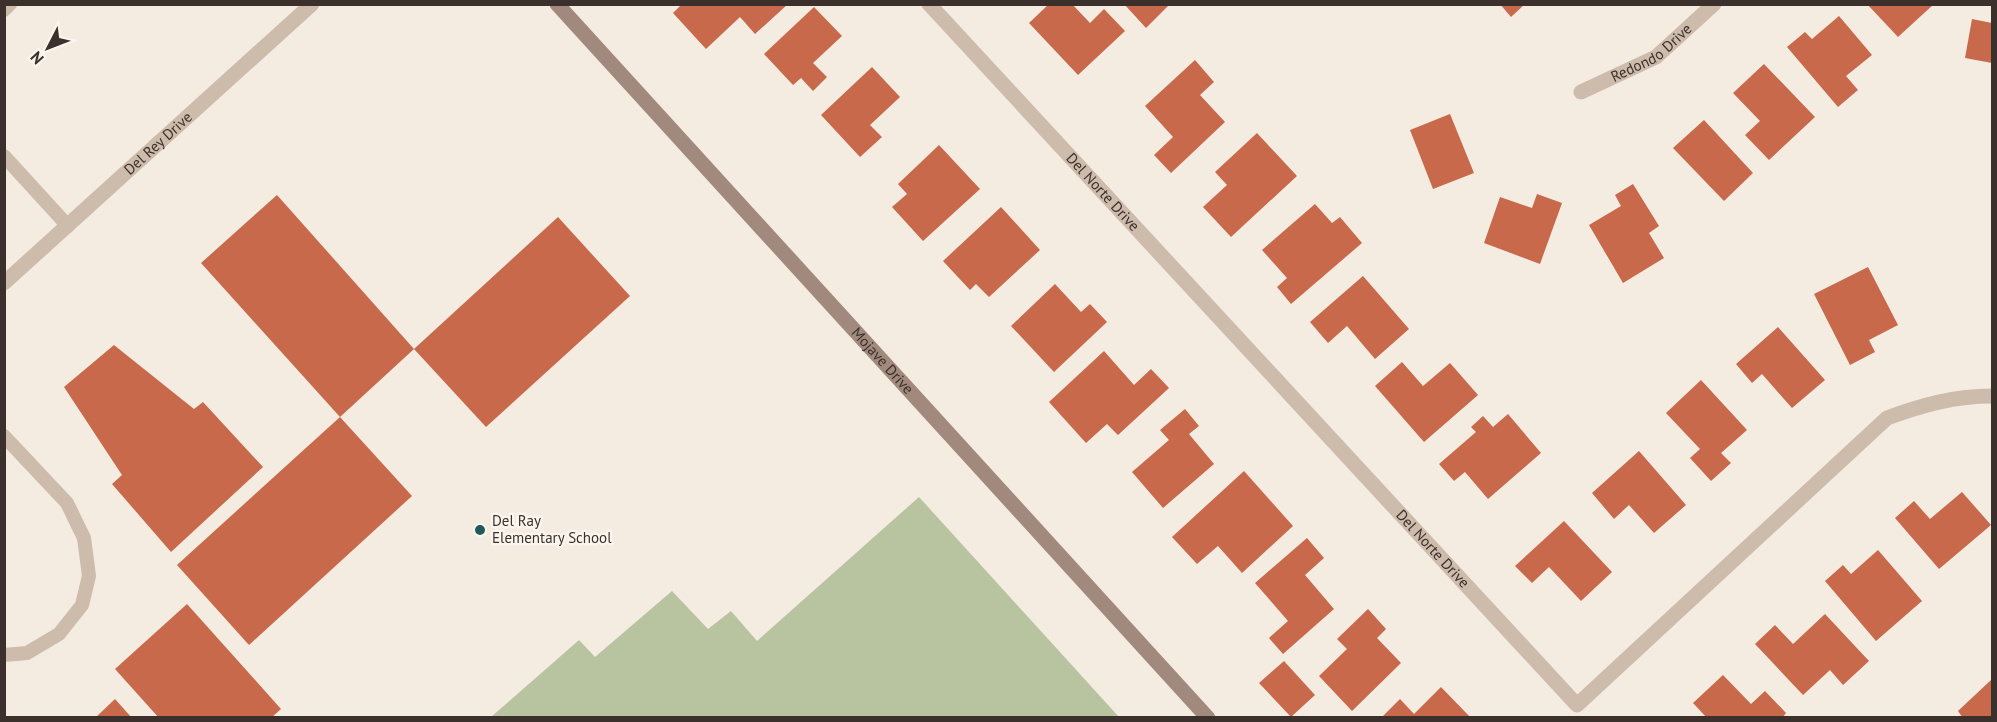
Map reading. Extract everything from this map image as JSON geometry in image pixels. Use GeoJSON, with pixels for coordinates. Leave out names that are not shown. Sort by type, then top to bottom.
{"type":"FeatureCollection","features":[{"type":"Feature","properties":{"kind":"main road","name":"Mojave Drive"},"geometry":{"type":"LineString","coordinates":[[557,4],[1208,717]]}},
{"type":"Feature","properties":{"kind":"street","name":"Del Rey Drive"},"geometry":{"type":"LineString","coordinates":[[4,283],[312,4]]}},
{"type":"Feature","properties":{"kind":"street","name":"Redondo Drive"},"geometry":{"type":"LineString","coordinates":[[1581,92],[1656,57],[1714,4]]}},
{"type":"Feature","properties":{"kind":"street","name":"Del Norte Drive"},"geometry":{"type":"LineString","coordinates":[[932,6],[1577,705],[1887,418],[1921,405],[1973,396],[1992,396]]}},
{"type":"Feature","properties":{"kind":"lane"},"geometry":{"type":"LineString","coordinates":[[4,10],[10,4]]}},
{"type":"Feature","properties":{"kind":"lane"},"geometry":{"type":"LineString","coordinates":[[4,156],[68,226]]}},
{"type":"Feature","properties":{"kind":"lane"},"geometry":{"type":"LineString","coordinates":[[4,436],[68,503],[84,538],[89,576],[82,605],[59,634],[27,653],[4,655]]}},
{"type":"Feature","properties":{"kind":"green space"},"geometry":{"type":"Polygon","coordinates":[[[919,497],[1119,717],[491,717],[579,640],[595,657],[672,591],[708,629],[731,611],[757,641],[919,497]]]}},
{"type":"Feature","properties":{"kind":"building"},"geometry":{"type":"Polygon","coordinates":[[[682,4],[788,4],[755,34],[740,17],[706,49],[673,13],[682,4]]]}},
{"type":"Feature","properties":{"kind":"building"},"geometry":{"type":"Polygon","coordinates":[[[1049,4],[1072,4],[1090,23],[1104,9],[1125,31],[1078,75],[1029,23],[1049,4]]]}},
{"type":"Feature","properties":{"kind":"building"},"geometry":{"type":"Polygon","coordinates":[[[1124,4],[1170,4],[1146,28],[1124,4]]]}},
{"type":"Feature","properties":{"kind":"building"},"geometry":{"type":"Polygon","coordinates":[[[1500,4],[1525,4],[1511,17],[1500,4]]]}},
{"type":"Feature","properties":{"kind":"building"},"geometry":{"type":"Polygon","coordinates":[[[1867,4],[1934,4],[1898,37],[1867,4]]]}},
{"type":"Feature","properties":{"kind":"building"},"geometry":{"type":"Polygon","coordinates":[[[814,7],[842,36],[813,63],[827,77],[813,91],[801,78],[793,85],[764,54],[814,7]]]}},
{"type":"Feature","properties":{"kind":"building"},"geometry":{"type":"Polygon","coordinates":[[[1839,16],[1872,55],[1846,76],[1858,90],[1838,107],[1787,47],[1805,32],[1812,39],[1839,16]]]}},
{"type":"Feature","properties":{"kind":"building"},"geometry":{"type":"Polygon","coordinates":[[[1972,19],[1992,23],[1992,63],[1965,58],[1972,19]]]}},
{"type":"Feature","properties":{"kind":"building"},"geometry":{"type":"Polygon","coordinates":[[[1195,60],[1214,82],[1200,95],[1225,122],[1171,173],[1154,155],[1173,137],[1145,106],[1195,60]]]}},
{"type":"Feature","properties":{"kind":"building"},"geometry":{"type":"Polygon","coordinates":[[[1764,64],[1815,117],[1769,160],[1745,135],[1760,121],[1733,93],[1764,64]]]}},
{"type":"Feature","properties":{"kind":"building"},"geometry":{"type":"Polygon","coordinates":[[[872,67],[900,97],[870,125],[882,137],[860,157],[821,115],[872,67]]]}},
{"type":"Feature","properties":{"kind":"building"},"geometry":{"type":"Polygon","coordinates":[[[1450,114],[1474,173],[1433,189],[1410,130],[1450,114]]]}},
{"type":"Feature","properties":{"kind":"building"},"geometry":{"type":"Polygon","coordinates":[[[1704,120],[1753,173],[1724,201],[1673,148],[1704,120]]]}},
{"type":"Feature","properties":{"kind":"building"},"geometry":{"type":"Polygon","coordinates":[[[1257,133],[1297,176],[1231,237],[1203,207],[1227,185],[1215,172],[1257,133]]]}},
{"type":"Feature","properties":{"kind":"building"},"geometry":{"type":"Polygon","coordinates":[[[939,145],[980,189],[923,241],[892,207],[907,194],[898,184],[939,145]]]}},
{"type":"Feature","properties":{"kind":"building"},"geometry":{"type":"Polygon","coordinates":[[[1633,184],[1659,226],[1649,233],[1664,258],[1623,283],[1589,225],[1621,206],[1615,195],[1633,184]]]}},
{"type":"Feature","properties":{"kind":"building"},"geometry":{"type":"Polygon","coordinates":[[[1537,194],[1562,203],[1540,264],[1484,243],[1500,197],[1532,208],[1537,194]]]}},
{"type":"Feature","properties":{"kind":"building"},"geometry":{"type":"Polygon","coordinates":[[[277,195],[414,349],[340,417],[201,263],[277,195]]]}},
{"type":"Feature","properties":{"kind":"building"},"geometry":{"type":"Polygon","coordinates":[[[1315,204],[1332,223],[1340,217],[1362,243],[1291,304],[1277,287],[1287,278],[1262,250],[1315,204]]]}},
{"type":"Feature","properties":{"kind":"building"},"geometry":{"type":"Polygon","coordinates":[[[1001,207],[1040,250],[989,297],[976,284],[970,290],[943,261],[1001,207]]]}},
{"type":"Feature","properties":{"kind":"building"},"geometry":{"type":"Polygon","coordinates":[[[558,217],[630,296],[486,427],[414,349],[558,217]]]}},
{"type":"Feature","properties":{"kind":"building"},"geometry":{"type":"Polygon","coordinates":[[[1868,267],[1898,325],[1869,340],[1875,352],[1850,365],[1814,294],[1868,267]]]}},
{"type":"Feature","properties":{"kind":"building"},"geometry":{"type":"Polygon","coordinates":[[[1363,276],[1409,329],[1375,359],[1347,326],[1328,343],[1310,322],[1363,276]]]}},
{"type":"Feature","properties":{"kind":"building"},"geometry":{"type":"Polygon","coordinates":[[[1055,284],[1081,312],[1090,304],[1107,322],[1054,372],[1011,326],[1055,284]]]}},
{"type":"Feature","properties":{"kind":"building"},"geometry":{"type":"Polygon","coordinates":[[[1778,327],[1825,380],[1792,408],[1762,374],[1752,383],[1736,364],[1778,327]]]}},
{"type":"Feature","properties":{"kind":"building"},"geometry":{"type":"Polygon","coordinates":[[[114,345],[194,409],[203,402],[263,467],[171,552],[112,484],[122,475],[64,387],[114,345]]]}},
{"type":"Feature","properties":{"kind":"building"},"geometry":{"type":"Polygon","coordinates":[[[1104,351],[1134,385],[1151,369],[1169,388],[1118,435],[1107,424],[1086,443],[1049,402],[1104,351]]]}},
{"type":"Feature","properties":{"kind":"building"},"geometry":{"type":"Polygon","coordinates":[[[1402,362],[1423,386],[1450,363],[1478,395],[1424,442],[1375,386],[1402,362]]]}},
{"type":"Feature","properties":{"kind":"building"},"geometry":{"type":"Polygon","coordinates":[[[1701,380],[1747,430],[1721,453],[1731,463],[1711,481],[1690,458],[1700,449],[1666,413],[1701,380]]]}},
{"type":"Feature","properties":{"kind":"building"},"geometry":{"type":"Polygon","coordinates":[[[1185,409],[1199,426],[1189,434],[1214,464],[1163,508],[1132,472],[1169,440],[1160,430],[1185,409]]]}},
{"type":"Feature","properties":{"kind":"building"},"geometry":{"type":"Polygon","coordinates":[[[1508,414],[1541,453],[1488,499],[1465,472],[1454,481],[1439,464],[1476,432],[1471,427],[1483,416],[1493,427],[1508,414]]]}},
{"type":"Feature","properties":{"kind":"building"},"geometry":{"type":"Polygon","coordinates":[[[340,417],[412,496],[249,645],[177,565],[340,417]]]}},
{"type":"Feature","properties":{"kind":"building"},"geometry":{"type":"Polygon","coordinates":[[[1639,451],[1686,505],[1654,533],[1629,505],[1614,519],[1592,493],[1639,451]]]}},
{"type":"Feature","properties":{"kind":"building"},"geometry":{"type":"Polygon","coordinates":[[[1244,471],[1293,526],[1242,573],[1218,546],[1197,564],[1172,537],[1244,471]]]}},
{"type":"Feature","properties":{"kind":"building"},"geometry":{"type":"Polygon","coordinates":[[[1962,492],[1991,525],[1939,569],[1895,518],[1914,501],[1930,519],[1962,492]]]}},
{"type":"Feature","properties":{"kind":"building"},"geometry":{"type":"Polygon","coordinates":[[[1564,521],[1612,572],[1581,601],[1549,567],[1532,583],[1515,566],[1564,521]]]}},
{"type":"Feature","properties":{"kind":"building"},"geometry":{"type":"Polygon","coordinates":[[[1307,538],[1324,558],[1305,575],[1334,609],[1283,654],[1269,638],[1288,621],[1255,583],[1307,538]]]}},
{"type":"Feature","properties":{"kind":"building"},"geometry":{"type":"Polygon","coordinates":[[[1878,550],[1922,601],[1876,641],[1825,581],[1843,565],[1851,574],[1878,550]]]}},
{"type":"Feature","properties":{"kind":"building"},"geometry":{"type":"Polygon","coordinates":[[[187,604],[281,709],[271,718],[159,718],[115,669],[187,604]]]}},
{"type":"Feature","properties":{"kind":"building"},"geometry":{"type":"Polygon","coordinates":[[[1368,609],[1386,629],[1377,638],[1401,663],[1352,711],[1319,676],[1347,649],[1337,639],[1368,609]]]}},
{"type":"Feature","properties":{"kind":"building"},"geometry":{"type":"Polygon","coordinates":[[[1825,614],[1869,661],[1843,685],[1830,670],[1803,695],[1755,644],[1775,625],[1793,644],[1825,614]]]}},
{"type":"Feature","properties":{"kind":"building"},"geometry":{"type":"Polygon","coordinates":[[[1284,661],[1315,695],[1291,717],[1259,683],[1284,661]]]}},
{"type":"Feature","properties":{"kind":"building"},"geometry":{"type":"Polygon","coordinates":[[[1723,675],[1751,704],[1765,691],[1786,713],[1782,718],[1707,718],[1693,703],[1723,675]]]}},
{"type":"Feature","properties":{"kind":"building"},"geometry":{"type":"Polygon","coordinates":[[[1991,680],[1992,718],[1963,718],[1958,711],[1991,680]]]}},
{"type":"Feature","properties":{"kind":"building"},"geometry":{"type":"Polygon","coordinates":[[[1441,687],[1471,718],[1381,718],[1400,699],[1414,714],[1441,687]]]}},
{"type":"Feature","properties":{"kind":"building"},"geometry":{"type":"Polygon","coordinates":[[[115,699],[132,718],[95,718],[115,699]]]}},
{"type":"Feature","properties":{"kind":"place","name":"Del Ray Elementary School"},"geometry":{"type":"Point","coordinates":[480,530]}}]}
